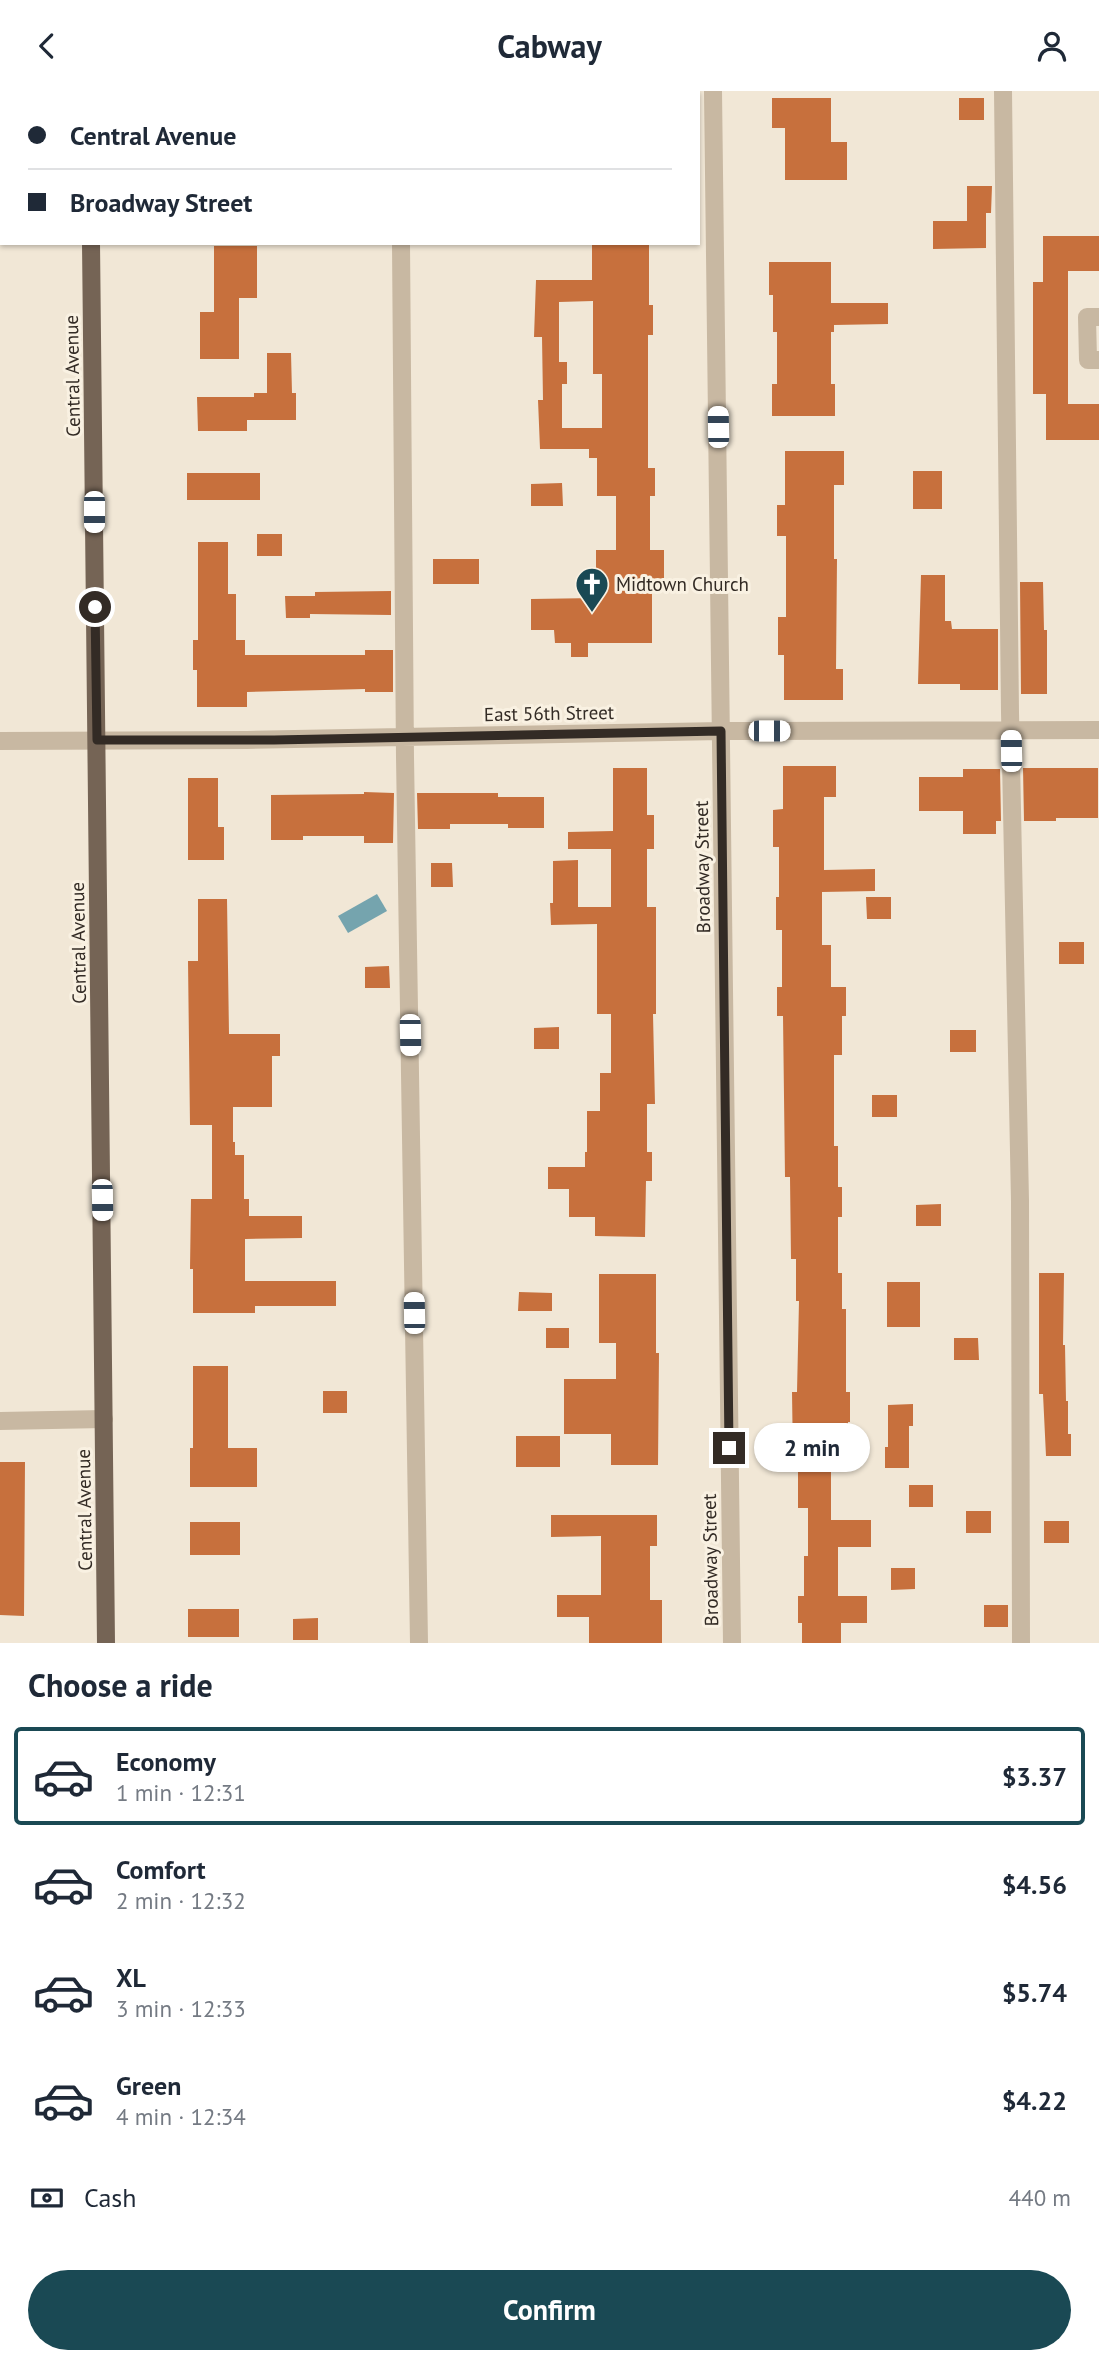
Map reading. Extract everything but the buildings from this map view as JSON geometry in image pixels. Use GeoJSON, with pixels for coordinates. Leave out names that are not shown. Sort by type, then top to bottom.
{"type":"FeatureCollection","features":[{"type":"Feature","properties":{"kind":"main road","name":"Central Avenue"},"geometry":{"type":"LineString","coordinates":[[91,245],[106,1643]]}},
{"type":"Feature","properties":{"kind":"street","name":"Broadway Street"},"geometry":{"type":"LineString","coordinates":[[713,91],[732,1643]]}},
{"type":"Feature","properties":{"kind":"street"},"geometry":{"type":"LineString","coordinates":[[1003,91],[1020,1201],[1021,1643]]}},
{"type":"Feature","properties":{"kind":"street"},"geometry":{"type":"LineString","coordinates":[[401,245],[405,737],[419,1643]]}},
{"type":"Feature","properties":{"kind":"street"},"geometry":{"type":"LineString","coordinates":[[1099,317],[1087,317],[1088,360],[1099,360]]}},
{"type":"Feature","properties":{"kind":"street","name":"East 56th Street"},"geometry":{"type":"LineString","coordinates":[[0,741],[721,731],[1099,730]]}},
{"type":"Feature","properties":{"kind":"street"},"geometry":{"type":"LineString","coordinates":[[0,1420],[104,1419]]}},
{"type":"Feature","properties":{"kind":"water"},"geometry":{"type":"Polygon","coordinates":[[[377,894],[387,911],[348,933],[338,916],[377,894]]]}},
{"type":"Feature","properties":{"kind":"place","name":"Midtown Church"},"geometry":{"type":"Point","coordinates":[592,614]}},
{"type":"Feature","properties":{"kind":"route"},"geometry":{"type":"LineString","coordinates":[[95,607],[97,740],[274,740],[721,731],[729,1448]]}}]}
